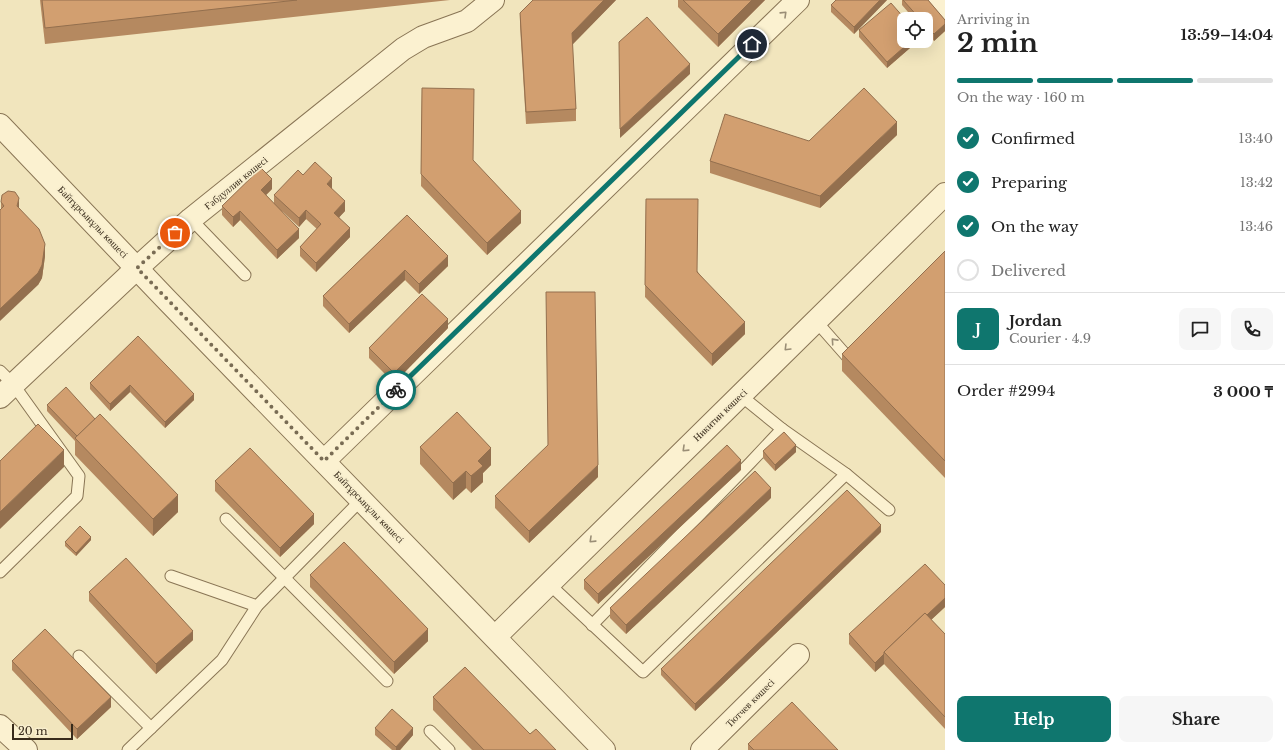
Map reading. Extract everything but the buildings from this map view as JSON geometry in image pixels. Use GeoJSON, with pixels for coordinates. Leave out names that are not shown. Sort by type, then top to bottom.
{"type":"FeatureCollection","features":[{"type":"Feature","properties":{"kind":"street","name":"Ғабдуллин көшесі"},"geometry":{"type":"LineString","coordinates":[[4,384],[191,219],[403,49],[423,37],[467,21],[492,0]]}},
{"type":"Feature","properties":{"kind":"street"},"geometry":{"type":"LineString","coordinates":[[324,461],[798,0]]}},
{"type":"Feature","properties":{"kind":"street"},"geometry":{"type":"LineString","coordinates":[[935,0],[945,11]]}},
{"type":"Feature","properties":{"kind":"street","name":"Байтұрсынұлы көшесі"},"geometry":{"type":"LineString","coordinates":[[0,125],[604,750]]}},
{"type":"Feature","properties":{"kind":"street","name":"Никитин көшесі"},"geometry":{"type":"LineString","coordinates":[[495,636],[815,320],[945,194]]}},
{"type":"Feature","properties":{"kind":"street","name":"Тютчев көшесі"},"geometry":{"type":"LineString","coordinates":[[702,750],[798,655]]}},
{"type":"Feature","properties":{"kind":"street"},"geometry":{"type":"LineString","coordinates":[[0,726],[26,750]]}},
{"type":"Feature","properties":{"kind":"lane"},"geometry":{"type":"LineString","coordinates":[[191,219],[245,275]]}},
{"type":"Feature","properties":{"kind":"lane"},"geometry":{"type":"LineString","coordinates":[[815,320],[852,362]]}},
{"type":"Feature","properties":{"kind":"lane"},"geometry":{"type":"LineString","coordinates":[[0,572],[77,496],[79,476],[4,384]]}},
{"type":"Feature","properties":{"kind":"lane"},"geometry":{"type":"LineString","coordinates":[[740,395],[782,428],[846,474],[889,510]]}},
{"type":"Feature","properties":{"kind":"lane"},"geometry":{"type":"LineString","coordinates":[[592,625],[750,463],[782,428]]}},
{"type":"Feature","properties":{"kind":"lane"},"geometry":{"type":"LineString","coordinates":[[548,583],[643,672],[846,474]]}},
{"type":"Feature","properties":{"kind":"lane"},"geometry":{"type":"LineString","coordinates":[[128,750],[222,660],[257,606],[362,499]]}},
{"type":"Feature","properties":{"kind":"lane"},"geometry":{"type":"LineString","coordinates":[[226,519],[387,681]]}},
{"type":"Feature","properties":{"kind":"lane"},"geometry":{"type":"LineString","coordinates":[[171,576],[257,606]]}},
{"type":"Feature","properties":{"kind":"lane"},"geometry":{"type":"LineString","coordinates":[[79,656],[151,728]]}},
{"type":"Feature","properties":{"kind":"lane"},"geometry":{"type":"LineString","coordinates":[[430,731],[449,750]]}},
{"type":"Feature","properties":{"kind":"way so far"},"geometry":{"type":"LineString","coordinates":[[175,233],[137,268],[324,461],[396,390]]}},
{"type":"Feature","properties":{"kind":"route"},"geometry":{"type":"LineString","coordinates":[[396,390],[752,44]]}}]}
